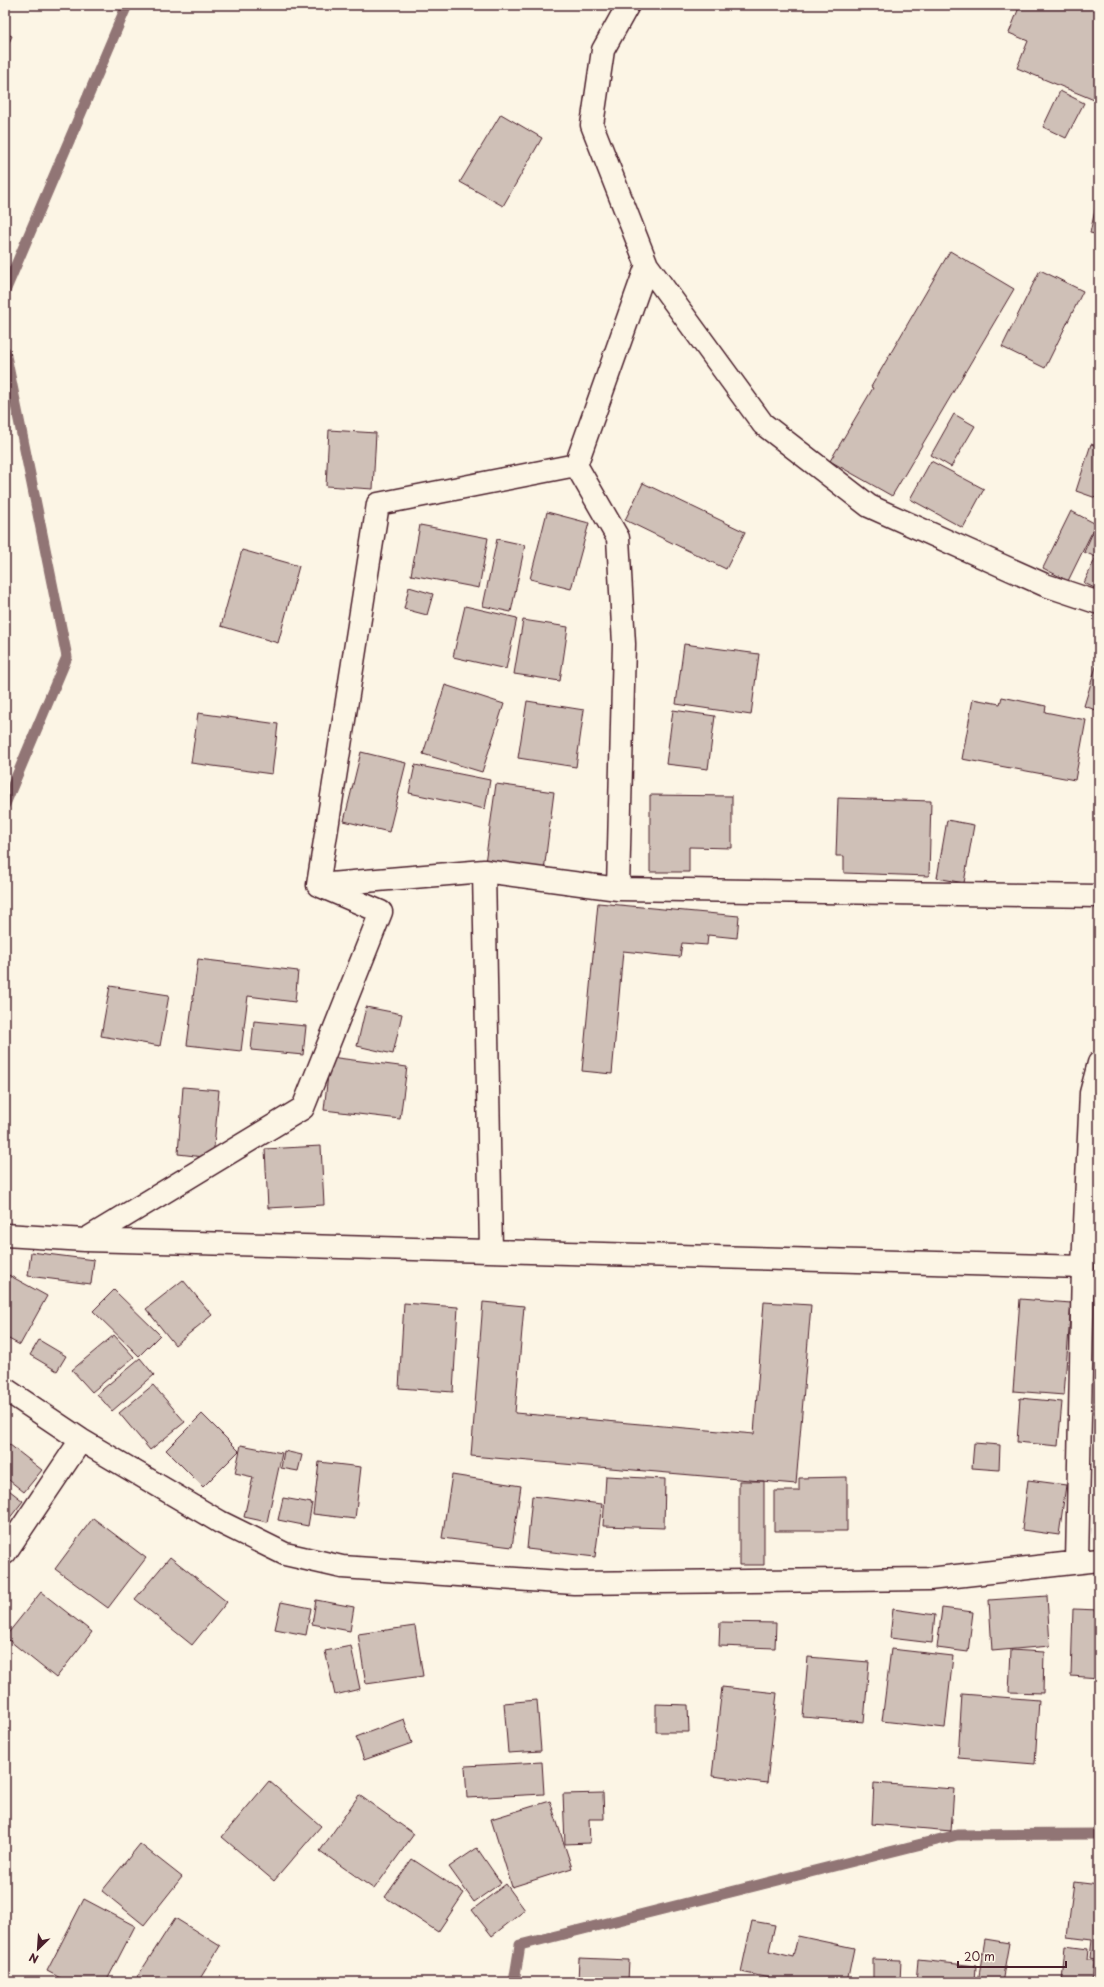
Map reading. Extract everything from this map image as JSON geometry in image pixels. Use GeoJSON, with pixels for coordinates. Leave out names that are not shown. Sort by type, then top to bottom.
{"type":"FeatureCollection","features":[{"type":"Feature","properties":{"kind":"street"},"geometry":{"type":"LineString","coordinates":[[628,5],[603,50],[592,125],[647,265],[763,424],[869,506],[1045,585],[1099,603]]}},
{"type":"Feature","properties":{"kind":"street"},"geometry":{"type":"LineString","coordinates":[[618,889],[624,644],[618,538],[576,465],[647,265]]}},
{"type":"Feature","properties":{"kind":"street"},"geometry":{"type":"LineString","coordinates":[[318,885],[378,504],[576,465]]}},
{"type":"Feature","properties":{"kind":"street"},"geometry":{"type":"LineString","coordinates":[[318,885],[484,871],[618,889],[1099,896]]}},
{"type":"Feature","properties":{"kind":"street"},"geometry":{"type":"LineString","coordinates":[[484,871],[491,1250]]}},
{"type":"Feature","properties":{"kind":"street"},"geometry":{"type":"LineString","coordinates":[[85,1240],[303,1108],[381,912],[318,885]]}},
{"type":"Feature","properties":{"kind":"street"},"geometry":{"type":"LineString","coordinates":[[1077,1562],[1083,1267],[1091,1093],[1099,1063]]}},
{"type":"Feature","properties":{"kind":"street"},"geometry":{"type":"LineString","coordinates":[[5,1235],[85,1240],[1083,1267]]}},
{"type":"Feature","properties":{"kind":"street"},"geometry":{"type":"LineString","coordinates":[[5,1389],[81,1440],[220,1522],[285,1554],[342,1567],[574,1583],[929,1580],[1099,1560]]}},
{"type":"Feature","properties":{"kind":"street"},"geometry":{"type":"LineString","coordinates":[[5,1553],[81,1440]]}},
{"type":"Feature","properties":{"kind":"building"},"geometry":{"type":"Polygon","coordinates":[[[1020,5],[1099,5],[1099,102],[1017,68],[1028,41],[1009,33],[1020,5]]]}},
{"type":"Feature","properties":{"kind":"building"},"geometry":{"type":"Polygon","coordinates":[[[5,33],[12,36],[5,51],[5,33]]]}},
{"type":"Feature","properties":{"kind":"building"},"geometry":{"type":"Polygon","coordinates":[[[1060,91],[1084,103],[1066,138],[1043,127],[1060,91]]]}},
{"type":"Feature","properties":{"kind":"building"},"geometry":{"type":"Polygon","coordinates":[[[501,114],[542,138],[503,206],[460,182],[501,114]]]}},
{"type":"Feature","properties":{"kind":"building"},"geometry":{"type":"Polygon","coordinates":[[[1099,192],[1099,235],[1090,233],[1099,192]]]}},
{"type":"Feature","properties":{"kind":"building"},"geometry":{"type":"Polygon","coordinates":[[[950,251],[1014,289],[892,496],[830,461],[950,251]]]}},
{"type":"Feature","properties":{"kind":"building"},"geometry":{"type":"Polygon","coordinates":[[[1040,270],[1083,291],[1045,368],[1002,347],[1040,270]]]}},
{"type":"Feature","properties":{"kind":"building"},"geometry":{"type":"Polygon","coordinates":[[[954,414],[975,426],[951,467],[931,455],[954,414]]]}},
{"type":"Feature","properties":{"kind":"building"},"geometry":{"type":"Polygon","coordinates":[[[329,430],[376,433],[373,489],[326,486],[329,430]]]}},
{"type":"Feature","properties":{"kind":"building"},"geometry":{"type":"Polygon","coordinates":[[[1091,444],[1099,447],[1099,489],[1096,498],[1076,491],[1091,444]]]}},
{"type":"Feature","properties":{"kind":"building"},"geometry":{"type":"Polygon","coordinates":[[[931,461],[984,489],[963,528],[910,499],[931,461]]]}},
{"type":"Feature","properties":{"kind":"building"},"geometry":{"type":"Polygon","coordinates":[[[643,483],[745,532],[726,569],[625,520],[643,483]]]}},
{"type":"Feature","properties":{"kind":"building"},"geometry":{"type":"Polygon","coordinates":[[[1071,511],[1096,524],[1068,581],[1043,568],[1071,511]]]}},
{"type":"Feature","properties":{"kind":"building"},"geometry":{"type":"Polygon","coordinates":[[[547,512],[589,523],[571,589],[530,579],[547,512]]]}},
{"type":"Feature","properties":{"kind":"building"},"geometry":{"type":"Polygon","coordinates":[[[1099,519],[1099,590],[1084,583],[1096,557],[1084,552],[1099,519]]]}},
{"type":"Feature","properties":{"kind":"building"},"geometry":{"type":"Polygon","coordinates":[[[420,525],[488,538],[479,588],[411,575],[420,525]]]}},
{"type":"Feature","properties":{"kind":"building"},"geometry":{"type":"Polygon","coordinates":[[[497,539],[525,545],[511,612],[483,606],[497,539]]]}},
{"type":"Feature","properties":{"kind":"building"},"geometry":{"type":"Polygon","coordinates":[[[242,550],[299,566],[278,643],[221,626],[242,550]]]}},
{"type":"Feature","properties":{"kind":"building"},"geometry":{"type":"Polygon","coordinates":[[[409,587],[433,594],[427,615],[404,609],[409,587]]]}},
{"type":"Feature","properties":{"kind":"building"},"geometry":{"type":"Polygon","coordinates":[[[465,606],[517,618],[506,669],[453,657],[465,606]]]}},
{"type":"Feature","properties":{"kind":"building"},"geometry":{"type":"Polygon","coordinates":[[[523,620],[568,627],[560,681],[514,674],[523,620]]]}},
{"type":"Feature","properties":{"kind":"building"},"geometry":{"type":"Polygon","coordinates":[[[684,644],[759,654],[751,715],[676,704],[684,644]]]}},
{"type":"Feature","properties":{"kind":"building"},"geometry":{"type":"Polygon","coordinates":[[[1099,660],[1099,711],[1084,706],[1099,660]]]}},
{"type":"Feature","properties":{"kind":"building"},"geometry":{"type":"Polygon","coordinates":[[[445,685],[504,704],[482,772],[423,754],[445,685]]]}},
{"type":"Feature","properties":{"kind":"building"},"geometry":{"type":"Polygon","coordinates":[[[1002,697],[1046,706],[1045,712],[1086,720],[1075,780],[962,759],[973,699],[1000,704],[1002,697]]]}},
{"type":"Feature","properties":{"kind":"building"},"geometry":{"type":"Polygon","coordinates":[[[527,701],[584,710],[576,767],[518,758],[527,701]]]}},
{"type":"Feature","properties":{"kind":"building"},"geometry":{"type":"Polygon","coordinates":[[[673,710],[715,716],[708,769],[666,764],[673,710]]]}},
{"type":"Feature","properties":{"kind":"building"},"geometry":{"type":"Polygon","coordinates":[[[198,713],[278,724],[272,774],[191,763],[198,713]]]}},
{"type":"Feature","properties":{"kind":"building"},"geometry":{"type":"Polygon","coordinates":[[[361,752],[406,763],[389,832],[344,821],[361,752]]]}},
{"type":"Feature","properties":{"kind":"building"},"geometry":{"type":"Polygon","coordinates":[[[415,765],[490,780],[485,809],[409,793],[415,765]]]}},
{"type":"Feature","properties":{"kind":"building"},"geometry":{"type":"Polygon","coordinates":[[[496,784],[554,792],[544,871],[485,863],[496,784]]]}},
{"type":"Feature","properties":{"kind":"building"},"geometry":{"type":"Polygon","coordinates":[[[650,795],[732,796],[732,848],[689,847],[689,872],[650,872],[650,795]]]}},
{"type":"Feature","properties":{"kind":"building"},"geometry":{"type":"Polygon","coordinates":[[[838,798],[931,801],[929,876],[844,873],[844,856],[836,856],[838,798]]]}},
{"type":"Feature","properties":{"kind":"building"},"geometry":{"type":"Polygon","coordinates":[[[947,820],[974,825],[964,883],[937,878],[947,820]]]}},
{"type":"Feature","properties":{"kind":"building"},"geometry":{"type":"Polygon","coordinates":[[[598,903],[739,916],[737,938],[708,935],[707,945],[682,943],[680,957],[623,951],[612,1074],[582,1071],[598,903]]]}},
{"type":"Feature","properties":{"kind":"building"},"geometry":{"type":"Polygon","coordinates":[[[198,959],[298,971],[295,1002],[248,996],[241,1051],[187,1045],[198,959]]]}},
{"type":"Feature","properties":{"kind":"building"},"geometry":{"type":"Polygon","coordinates":[[[110,986],[169,995],[160,1046],[101,1036],[110,986]]]}},
{"type":"Feature","properties":{"kind":"building"},"geometry":{"type":"Polygon","coordinates":[[[366,1007],[402,1014],[393,1054],[357,1046],[366,1007]]]}},
{"type":"Feature","properties":{"kind":"building"},"geometry":{"type":"Polygon","coordinates":[[[254,1021],[306,1026],[303,1055],[251,1050],[254,1021]]]}},
{"type":"Feature","properties":{"kind":"building"},"geometry":{"type":"Polygon","coordinates":[[[330,1057],[407,1067],[400,1119],[324,1110],[330,1057]]]}},
{"type":"Feature","properties":{"kind":"building"},"geometry":{"type":"Polygon","coordinates":[[[183,1087],[219,1090],[213,1158],[178,1154],[183,1087]]]}},
{"type":"Feature","properties":{"kind":"building"},"geometry":{"type":"Polygon","coordinates":[[[321,1146],[324,1205],[268,1208],[265,1149],[321,1146]]]}},
{"type":"Feature","properties":{"kind":"building"},"geometry":{"type":"Polygon","coordinates":[[[31,1252],[94,1260],[91,1284],[28,1276],[31,1252]]]}},
{"type":"Feature","properties":{"kind":"building"},"geometry":{"type":"Polygon","coordinates":[[[5,1273],[47,1296],[20,1345],[5,1337],[5,1273]]]}},
{"type":"Feature","properties":{"kind":"building"},"geometry":{"type":"Polygon","coordinates":[[[183,1280],[212,1315],[175,1345],[146,1309],[183,1280]]]}},
{"type":"Feature","properties":{"kind":"building"},"geometry":{"type":"Polygon","coordinates":[[[114,1290],[160,1335],[139,1356],[93,1311],[114,1290]]]}},
{"type":"Feature","properties":{"kind":"building"},"geometry":{"type":"Polygon","coordinates":[[[1020,1299],[1071,1303],[1064,1395],[1013,1391],[1020,1299]]]}},
{"type":"Feature","properties":{"kind":"building"},"geometry":{"type":"Polygon","coordinates":[[[483,1302],[524,1306],[515,1413],[754,1434],[764,1302],[811,1305],[796,1484],[471,1456],[483,1302]]]}},
{"type":"Feature","properties":{"kind":"building"},"geometry":{"type":"Polygon","coordinates":[[[404,1303],[458,1307],[453,1392],[399,1388],[404,1303]]]}},
{"type":"Feature","properties":{"kind":"building"},"geometry":{"type":"Polygon","coordinates":[[[114,1335],[134,1357],[92,1392],[72,1370],[114,1335]]]}},
{"type":"Feature","properties":{"kind":"building"},"geometry":{"type":"Polygon","coordinates":[[[39,1340],[66,1356],[57,1371],[30,1355],[39,1340]]]}},
{"type":"Feature","properties":{"kind":"building"},"geometry":{"type":"Polygon","coordinates":[[[140,1358],[154,1375],[112,1411],[97,1394],[140,1358]]]}},
{"type":"Feature","properties":{"kind":"building"},"geometry":{"type":"Polygon","coordinates":[[[153,1385],[185,1422],[150,1450],[119,1413],[153,1385]]]}},
{"type":"Feature","properties":{"kind":"building"},"geometry":{"type":"Polygon","coordinates":[[[1020,1398],[1062,1402],[1058,1446],[1017,1442],[1020,1398]]]}},
{"type":"Feature","properties":{"kind":"building"},"geometry":{"type":"Polygon","coordinates":[[[202,1414],[239,1451],[203,1487],[166,1450],[202,1414]]]}},
{"type":"Feature","properties":{"kind":"building"},"geometry":{"type":"Polygon","coordinates":[[[5,1441],[42,1470],[24,1492],[5,1477],[5,1441]]]}},
{"type":"Feature","properties":{"kind":"building"},"geometry":{"type":"Polygon","coordinates":[[[974,1443],[1000,1445],[999,1470],[972,1468],[974,1443]]]}},
{"type":"Feature","properties":{"kind":"building"},"geometry":{"type":"Polygon","coordinates":[[[241,1445],[282,1453],[267,1522],[244,1517],[253,1477],[235,1473],[241,1445]]]}},
{"type":"Feature","properties":{"kind":"building"},"geometry":{"type":"Polygon","coordinates":[[[284,1451],[302,1455],[298,1471],[281,1468],[284,1451]]]}},
{"type":"Feature","properties":{"kind":"building"},"geometry":{"type":"Polygon","coordinates":[[[319,1462],[361,1467],[355,1519],[313,1514],[319,1462]]]}},
{"type":"Feature","properties":{"kind":"building"},"geometry":{"type":"Polygon","coordinates":[[[452,1475],[521,1486],[512,1547],[442,1538],[452,1475]]]}},
{"type":"Feature","properties":{"kind":"building"},"geometry":{"type":"Polygon","coordinates":[[[606,1476],[665,1479],[664,1528],[603,1526],[606,1476]]]}},
{"type":"Feature","properties":{"kind":"building"},"geometry":{"type":"Polygon","coordinates":[[[847,1477],[847,1531],[774,1531],[774,1491],[799,1491],[799,1478],[847,1477]]]}},
{"type":"Feature","properties":{"kind":"building"},"geometry":{"type":"Polygon","coordinates":[[[1028,1480],[1066,1485],[1059,1535],[1022,1530],[1028,1480]]]}},
{"type":"Feature","properties":{"kind":"building"},"geometry":{"type":"Polygon","coordinates":[[[739,1481],[764,1481],[764,1565],[739,1565],[739,1481]]]}},
{"type":"Feature","properties":{"kind":"building"},"geometry":{"type":"Polygon","coordinates":[[[5,1487],[23,1501],[5,1524],[5,1487]]]}},
{"type":"Feature","properties":{"kind":"building"},"geometry":{"type":"Polygon","coordinates":[[[532,1496],[602,1504],[595,1557],[527,1549],[532,1496]]]}},
{"type":"Feature","properties":{"kind":"building"},"geometry":{"type":"Polygon","coordinates":[[[283,1498],[312,1503],[308,1526],[278,1520],[283,1498]]]}},
{"type":"Feature","properties":{"kind":"building"},"geometry":{"type":"Polygon","coordinates":[[[93,1518],[146,1558],[108,1608],[55,1569],[93,1518]]]}},
{"type":"Feature","properties":{"kind":"building"},"geometry":{"type":"Polygon","coordinates":[[[170,1557],[227,1602],[192,1645],[135,1599],[170,1557]]]}},
{"type":"Feature","properties":{"kind":"building"},"geometry":{"type":"Polygon","coordinates":[[[41,1592],[92,1632],[56,1678],[5,1637],[41,1592]]]}},
{"type":"Feature","properties":{"kind":"building"},"geometry":{"type":"Polygon","coordinates":[[[1047,1596],[1050,1646],[992,1651],[989,1600],[1047,1596]]]}},
{"type":"Feature","properties":{"kind":"building"},"geometry":{"type":"Polygon","coordinates":[[[316,1600],[354,1607],[350,1631],[312,1624],[316,1600]]]}},
{"type":"Feature","properties":{"kind":"building"},"geometry":{"type":"Polygon","coordinates":[[[281,1602],[311,1608],[306,1635],[275,1629],[281,1602]]]}},
{"type":"Feature","properties":{"kind":"building"},"geometry":{"type":"Polygon","coordinates":[[[942,1608],[973,1612],[968,1652],[937,1648],[942,1608]]]}},
{"type":"Feature","properties":{"kind":"building"},"geometry":{"type":"Polygon","coordinates":[[[893,1609],[935,1615],[932,1643],[890,1638],[893,1609]]]}},
{"type":"Feature","properties":{"kind":"building"},"geometry":{"type":"Polygon","coordinates":[[[1073,1609],[1099,1610],[1099,1678],[1071,1676],[1073,1609]]]}},
{"type":"Feature","properties":{"kind":"building"},"geometry":{"type":"Polygon","coordinates":[[[720,1622],[776,1623],[775,1648],[719,1646],[720,1622]]]}},
{"type":"Feature","properties":{"kind":"building"},"geometry":{"type":"Polygon","coordinates":[[[415,1626],[423,1676],[366,1684],[358,1634],[415,1626]]]}},
{"type":"Feature","properties":{"kind":"building"},"geometry":{"type":"Polygon","coordinates":[[[351,1646],[360,1689],[335,1695],[325,1651],[351,1646]]]}},
{"type":"Feature","properties":{"kind":"building"},"geometry":{"type":"Polygon","coordinates":[[[891,1649],[953,1656],[945,1728],[882,1721],[891,1649]]]}},
{"type":"Feature","properties":{"kind":"building"},"geometry":{"type":"Polygon","coordinates":[[[1011,1650],[1044,1652],[1043,1693],[1009,1692],[1011,1650]]]}},
{"type":"Feature","properties":{"kind":"building"},"geometry":{"type":"Polygon","coordinates":[[[808,1657],[869,1662],[864,1722],[803,1717],[808,1657]]]}},
{"type":"Feature","properties":{"kind":"building"},"geometry":{"type":"Polygon","coordinates":[[[722,1687],[777,1693],[767,1783],[712,1776],[722,1687]]]}},
{"type":"Feature","properties":{"kind":"building"},"geometry":{"type":"Polygon","coordinates":[[[962,1694],[1039,1700],[1035,1764],[958,1758],[962,1694]]]}},
{"type":"Feature","properties":{"kind":"building"},"geometry":{"type":"Polygon","coordinates":[[[537,1700],[541,1751],[508,1753],[504,1703],[537,1700]]]}},
{"type":"Feature","properties":{"kind":"building"},"geometry":{"type":"Polygon","coordinates":[[[656,1704],[688,1705],[689,1732],[656,1732],[656,1704]]]}},
{"type":"Feature","properties":{"kind":"building"},"geometry":{"type":"Polygon","coordinates":[[[404,1719],[412,1743],[364,1760],[356,1737],[404,1719]]]}},
{"type":"Feature","properties":{"kind":"building"},"geometry":{"type":"Polygon","coordinates":[[[542,1762],[544,1794],[467,1798],[465,1766],[542,1762]]]}},
{"type":"Feature","properties":{"kind":"building"},"geometry":{"type":"Polygon","coordinates":[[[269,1781],[321,1826],[274,1881],[222,1837],[269,1781]]]}},
{"type":"Feature","properties":{"kind":"building"},"geometry":{"type":"Polygon","coordinates":[[[874,1783],[954,1789],[951,1831],[872,1824],[874,1783]]]}},
{"type":"Feature","properties":{"kind":"building"},"geometry":{"type":"Polygon","coordinates":[[[603,1793],[604,1819],[589,1819],[590,1843],[565,1844],[563,1794],[603,1793]]]}},
{"type":"Feature","properties":{"kind":"building"},"geometry":{"type":"Polygon","coordinates":[[[359,1795],[414,1834],[374,1889],[320,1851],[359,1795]]]}},
{"type":"Feature","properties":{"kind":"building"},"geometry":{"type":"Polygon","coordinates":[[[550,1801],[572,1868],[512,1887],[491,1819],[550,1801]]]}},
{"type":"Feature","properties":{"kind":"building"},"geometry":{"type":"Polygon","coordinates":[[[140,1844],[182,1877],[144,1925],[102,1891],[140,1844]]]}},
{"type":"Feature","properties":{"kind":"building"},"geometry":{"type":"Polygon","coordinates":[[[477,1848],[501,1883],[474,1902],[449,1867],[477,1848]]]}},
{"type":"Feature","properties":{"kind":"building"},"geometry":{"type":"Polygon","coordinates":[[[412,1859],[464,1893],[438,1932],[385,1897],[412,1859]]]}},
{"type":"Feature","properties":{"kind":"building"},"geometry":{"type":"Polygon","coordinates":[[[1074,1882],[1099,1885],[1099,1960],[1090,1958],[1092,1940],[1067,1937],[1074,1882]]]}},
{"type":"Feature","properties":{"kind":"building"},"geometry":{"type":"Polygon","coordinates":[[[506,1884],[525,1910],[492,1936],[472,1910],[506,1884]]]}},
{"type":"Feature","properties":{"kind":"building"},"geometry":{"type":"Polygon","coordinates":[[[84,1899],[135,1926],[106,1982],[68,1982],[47,1971],[84,1899]]]}},
{"type":"Feature","properties":{"kind":"building"},"geometry":{"type":"Polygon","coordinates":[[[175,1918],[220,1946],[198,1982],[134,1982],[175,1918]]]}},
{"type":"Feature","properties":{"kind":"building"},"geometry":{"type":"Polygon","coordinates":[[[752,1921],[775,1925],[769,1951],[793,1957],[798,1936],[854,1948],[847,1982],[788,1982],[741,1972],[752,1921]]]}},
{"type":"Feature","properties":{"kind":"building"},"geometry":{"type":"Polygon","coordinates":[[[985,1939],[1009,1943],[1002,1982],[978,1982],[985,1939]]]}},
{"type":"Feature","properties":{"kind":"building"},"geometry":{"type":"Polygon","coordinates":[[[1065,1946],[1088,1949],[1087,1960],[1094,1960],[1092,1982],[1062,1982],[1065,1946]]]}},
{"type":"Feature","properties":{"kind":"building"},"geometry":{"type":"Polygon","coordinates":[[[579,1958],[629,1960],[628,1982],[578,1982],[579,1958]]]}},
{"type":"Feature","properties":{"kind":"building"},"geometry":{"type":"Polygon","coordinates":[[[873,1959],[901,1960],[900,1982],[873,1982],[873,1959]]]}},
{"type":"Feature","properties":{"kind":"building"},"geometry":{"type":"Polygon","coordinates":[[[918,1960],[976,1966],[975,1982],[916,1982],[918,1960]]]}},
{"type":"Feature","properties":{"kind":"waterway"},"geometry":{"type":"LineString","coordinates":[[5,291],[127,5]]}},
{"type":"Feature","properties":{"kind":"waterway"},"geometry":{"type":"LineString","coordinates":[[5,351],[67,657],[5,804]]}},
{"type":"Feature","properties":{"kind":"waterway"},"geometry":{"type":"LineString","coordinates":[[514,1982],[520,1945],[957,1835],[1099,1834]]}}]}
